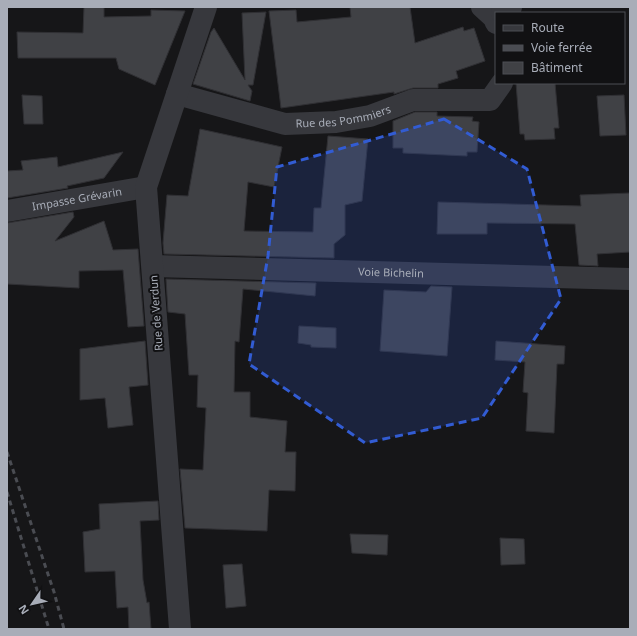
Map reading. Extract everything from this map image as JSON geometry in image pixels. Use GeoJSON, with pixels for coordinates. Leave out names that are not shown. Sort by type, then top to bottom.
{"type":"FeatureCollection","features":[{"type":"Feature","properties":{"kind":"street","name":"Rue de Verdun"},"geometry":{"type":"LineString","coordinates":[[180,629],[146,187],[208,8]]}},
{"type":"Feature","properties":{"kind":"street","name":"Rue des Pommiers"},"geometry":{"type":"LineString","coordinates":[[178,94],[285,124],[336,122],[370,116],[413,100],[490,100],[501,84]]}},
{"type":"Feature","properties":{"kind":"street","name":"Impasse Grévarin"},"geometry":{"type":"LineString","coordinates":[[7,211],[146,187]]}},
{"type":"Feature","properties":{"kind":"street","name":"Voie Bichelin"},"geometry":{"type":"LineString","coordinates":[[153,266],[630,279]]}},
{"type":"Feature","properties":{"kind":"highlighted area"},"geometry":{"type":"Polygon","coordinates":[[[444,119],[527,169],[561,299],[482,418],[365,443],[249,364],[268,256],[277,167],[444,119]]]}},
{"type":"Feature","properties":{"kind":"building"},"geometry":{"type":"Polygon","coordinates":[[[84,7],[104,7],[104,17],[151,16],[151,10],[185,11],[155,85],[119,69],[116,58],[18,58],[17,32],[83,33],[84,7]]]}},
{"type":"Feature","properties":{"kind":"building"},"geometry":{"type":"Polygon","coordinates":[[[350,7],[410,7],[415,43],[463,27],[464,31],[474,28],[485,61],[456,71],[458,78],[438,84],[438,88],[413,88],[394,94],[394,92],[281,108],[269,11],[296,10],[297,22],[351,17],[350,7]]]}},
{"type":"Feature","properties":{"kind":"building"},"geometry":{"type":"Polygon","coordinates":[[[266,12],[253,85],[248,85],[252,91],[250,101],[193,84],[211,32],[214,28],[245,80],[242,13],[266,12]]]}},
{"type":"Feature","properties":{"kind":"building"},"geometry":{"type":"Polygon","coordinates":[[[516,84],[555,84],[559,128],[554,128],[555,139],[525,140],[524,134],[520,134],[516,84]]]}},
{"type":"Feature","properties":{"kind":"building"},"geometry":{"type":"Polygon","coordinates":[[[22,95],[42,96],[43,124],[24,124],[22,95]]]}},
{"type":"Feature","properties":{"kind":"building"},"geometry":{"type":"Polygon","coordinates":[[[624,95],[626,135],[600,136],[597,96],[624,95]]]}},
{"type":"Feature","properties":{"kind":"building"},"geometry":{"type":"Polygon","coordinates":[[[415,112],[437,112],[437,116],[473,117],[472,121],[479,122],[477,152],[467,152],[467,156],[403,153],[403,148],[393,148],[393,121],[415,112]]]}},
{"type":"Feature","properties":{"kind":"building"},"geometry":{"type":"Polygon","coordinates":[[[200,129],[282,147],[274,187],[248,182],[244,231],[313,232],[314,208],[321,208],[328,136],[368,139],[362,201],[345,205],[345,235],[334,244],[334,258],[164,254],[163,243],[167,195],[188,196],[200,129]]]}},
{"type":"Feature","properties":{"kind":"building"},"geometry":{"type":"Polygon","coordinates":[[[123,152],[104,178],[67,186],[68,188],[7,198],[7,171],[23,170],[21,161],[57,157],[58,167],[123,152]]]}},
{"type":"Feature","properties":{"kind":"building"},"geometry":{"type":"Polygon","coordinates":[[[630,193],[630,252],[597,254],[598,266],[579,265],[575,224],[487,223],[487,234],[437,234],[438,202],[581,206],[580,195],[630,193]]]}},
{"type":"Feature","properties":{"kind":"building"},"geometry":{"type":"Polygon","coordinates":[[[73,212],[74,217],[55,241],[104,221],[113,250],[138,249],[144,326],[128,327],[123,270],[79,271],[79,288],[7,284],[7,223],[73,212]]]}},
{"type":"Feature","properties":{"kind":"building"},"geometry":{"type":"Polygon","coordinates":[[[166,279],[316,283],[315,296],[243,289],[239,342],[235,341],[234,392],[250,392],[250,417],[287,421],[285,452],[296,452],[295,491],[269,490],[267,531],[185,528],[180,469],[203,470],[206,408],[197,407],[198,375],[189,375],[185,314],[168,312],[166,279]]]}},
{"type":"Feature","properties":{"kind":"building"},"geometry":{"type":"Polygon","coordinates":[[[431,286],[452,287],[447,356],[380,351],[384,290],[426,292],[431,286]]]}},
{"type":"Feature","properties":{"kind":"building"},"geometry":{"type":"Polygon","coordinates":[[[299,326],[336,328],[336,348],[311,347],[311,345],[298,343],[299,326]]]}},
{"type":"Feature","properties":{"kind":"building"},"geometry":{"type":"Polygon","coordinates":[[[145,341],[148,385],[129,387],[133,425],[108,428],[105,398],[80,400],[80,349],[145,341]]]}},
{"type":"Feature","properties":{"kind":"building"},"geometry":{"type":"Polygon","coordinates":[[[496,341],[565,346],[564,364],[557,364],[554,433],[526,431],[528,393],[523,392],[525,362],[495,360],[496,341]]]}},
{"type":"Feature","properties":{"kind":"building"},"geometry":{"type":"Polygon","coordinates":[[[158,501],[159,520],[140,521],[143,580],[147,603],[149,602],[151,629],[129,629],[128,607],[117,608],[115,571],[85,572],[83,532],[100,529],[99,504],[158,501]]]}},
{"type":"Feature","properties":{"kind":"building"},"geometry":{"type":"Polygon","coordinates":[[[350,534],[388,535],[387,555],[352,553],[350,534]]]}},
{"type":"Feature","properties":{"kind":"building"},"geometry":{"type":"Polygon","coordinates":[[[500,538],[524,539],[525,564],[501,565],[500,538]]]}},
{"type":"Feature","properties":{"kind":"building"},"geometry":{"type":"Polygon","coordinates":[[[242,564],[246,606],[226,608],[223,565],[242,564]]]}},
{"type":"Feature","properties":{"kind":"railway"},"geometry":{"type":"LineString","coordinates":[[7,452],[54,592],[64,629]]}},
{"type":"Feature","properties":{"kind":"railway"},"geometry":{"type":"LineString","coordinates":[[7,492],[49,629]]}}]}
